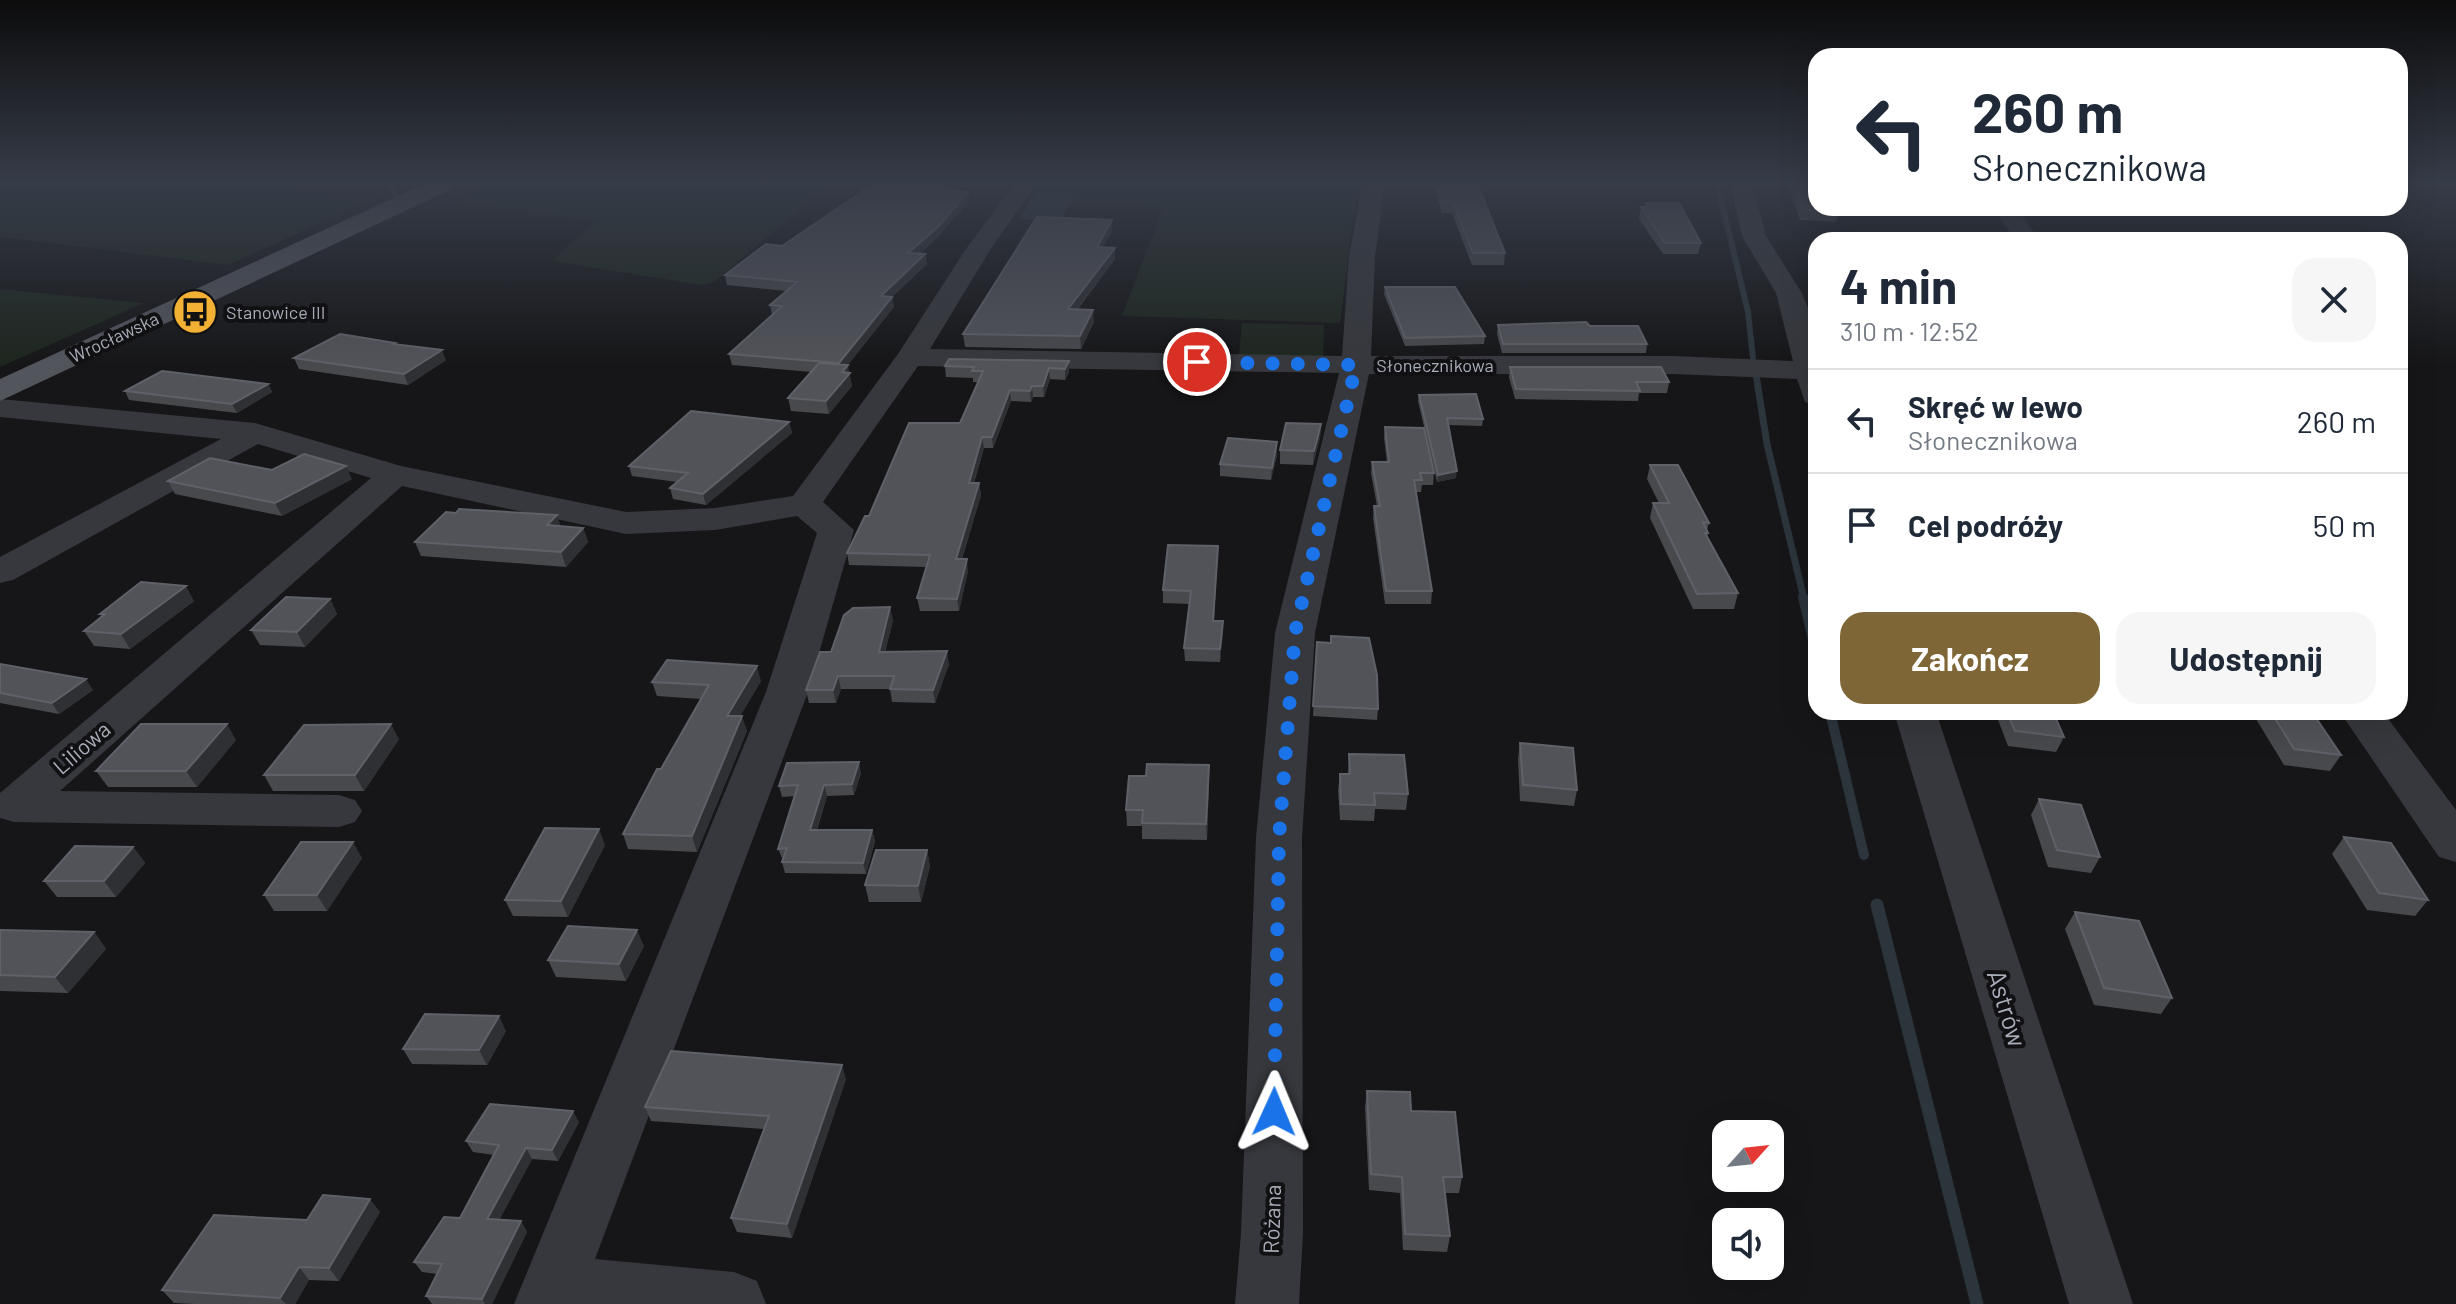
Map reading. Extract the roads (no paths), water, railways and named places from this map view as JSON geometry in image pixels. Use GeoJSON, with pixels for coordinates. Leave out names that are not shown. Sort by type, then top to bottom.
{"type":"FeatureCollection","features":[{"type":"Feature","properties":{"kind":"main road","name":"Wrocławska"},"geometry":{"type":"LineString","coordinates":[[0,391],[315,244]]}},
{"type":"Feature","properties":{"kind":"street"},"geometry":{"type":"LineString","coordinates":[[0,408],[255,433],[395,475],[626,523],[715,519],[804,504],[910,357],[982,244]]}},
{"type":"Feature","properties":{"kind":"street","name":"Różana"},"geometry":{"type":"LineString","coordinates":[[1267,1304],[1272,1233],[1279,838],[1295,633],[1356,365],[1364,244]]}},
{"type":"Feature","properties":{"kind":"street"},"geometry":{"type":"LineString","coordinates":[[1759,244],[1789,293],[1808,360]]}},
{"type":"Feature","properties":{"kind":"street","name":"Słonecznikowa"},"geometry":{"type":"LineString","coordinates":[[910,357],[1356,365],[1673,365],[1808,378]]}},
{"type":"Feature","properties":{"kind":"street"},"geometry":{"type":"LineString","coordinates":[[0,572],[255,433]]}},
{"type":"Feature","properties":{"kind":"street","name":"Liliowa"},"geometry":{"type":"LineString","coordinates":[[339,811],[14,806],[395,475]]}},
{"type":"Feature","properties":{"kind":"street"},"geometry":{"type":"LineString","coordinates":[[734,1304],[550,1295],[787,692],[836,530],[804,504]]}},
{"type":"Feature","properties":{"kind":"street","name":"Astrów"},"geometry":{"type":"LineString","coordinates":[[1918,720],[2101,1304]]}},
{"type":"Feature","properties":{"kind":"street"},"geometry":{"type":"LineString","coordinates":[[2367,720],[2456,845]]}},
{"type":"Feature","properties":{"kind":"waterway"},"geometry":{"type":"LineString","coordinates":[[1732,244],[1748,312],[1753,358]]}},
{"type":"Feature","properties":{"kind":"waterway"},"geometry":{"type":"LineString","coordinates":[[1756,375],[1767,444],[1804,599]]}},
{"type":"Feature","properties":{"kind":"waterway"},"geometry":{"type":"LineString","coordinates":[[1803,597],[1808,618]]}},
{"type":"Feature","properties":{"kind":"waterway"},"geometry":{"type":"LineString","coordinates":[[1832,720],[1864,855]]}},
{"type":"Feature","properties":{"kind":"waterway"},"geometry":{"type":"LineString","coordinates":[[1877,905],[1977,1304]]}},
{"type":"Feature","properties":{"kind":"place","name":"Stanowice III"},"geometry":{"type":"Point","coordinates":[195,312]}}]}
